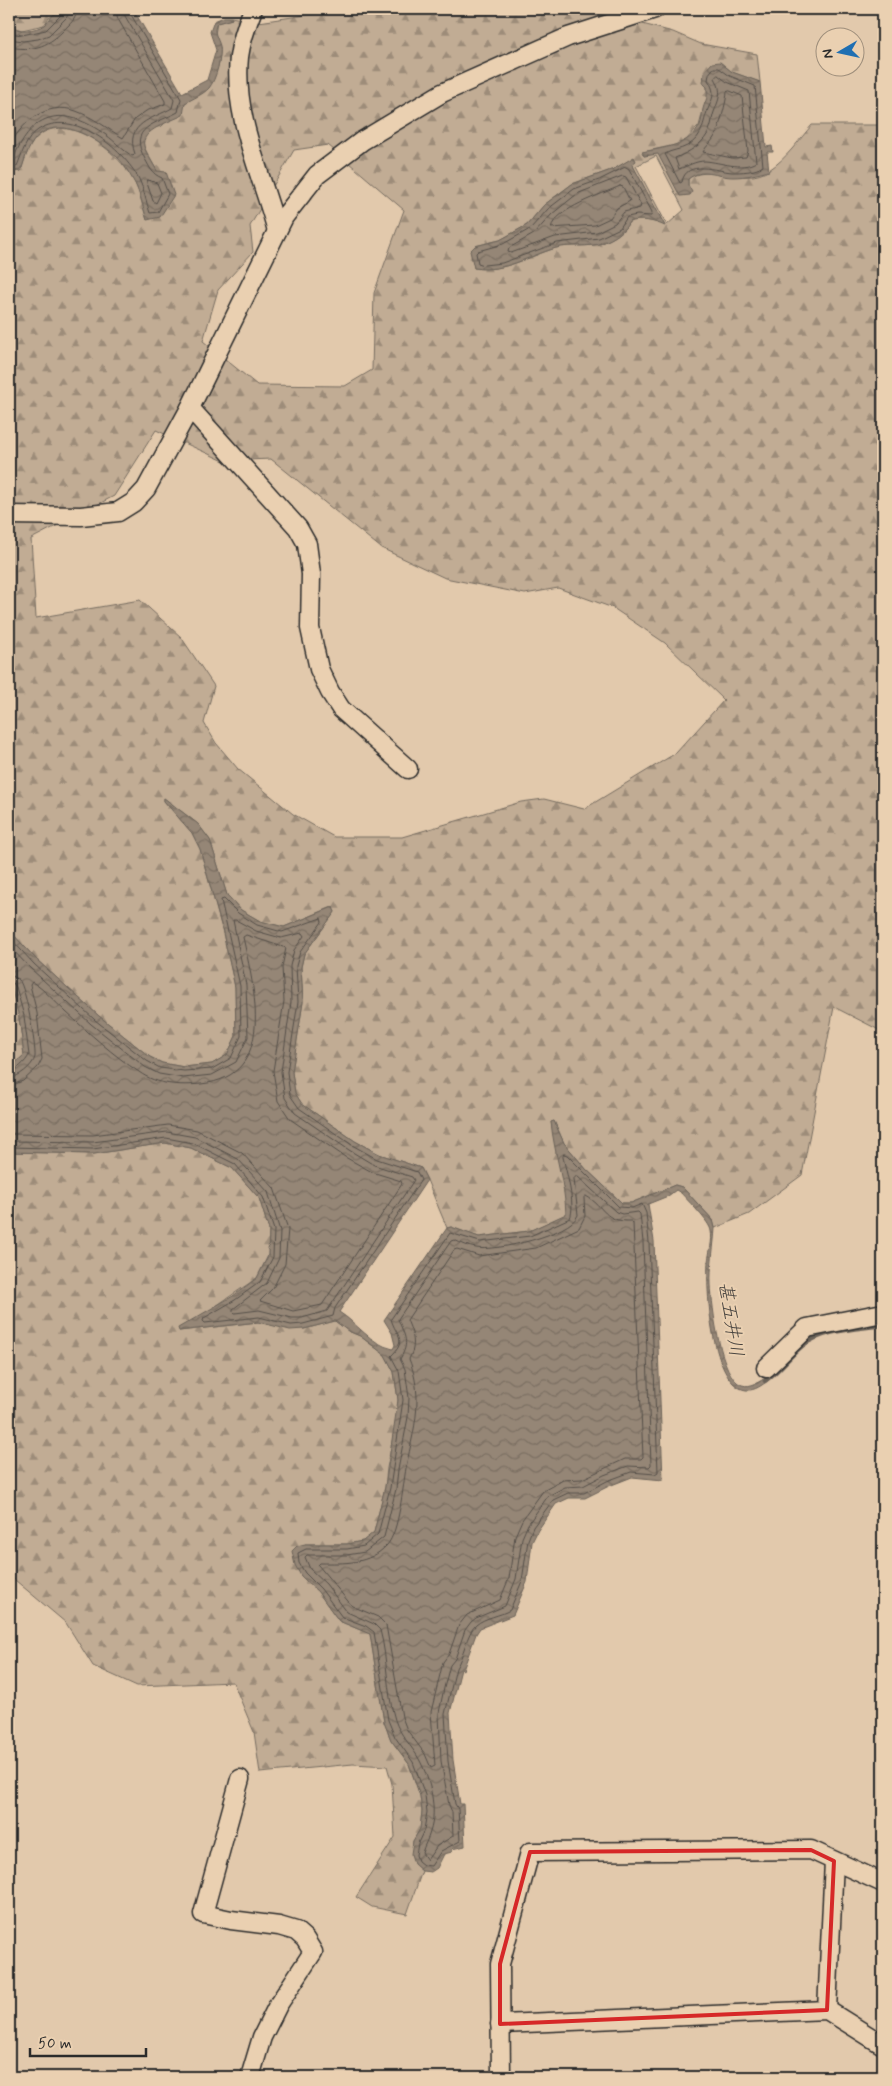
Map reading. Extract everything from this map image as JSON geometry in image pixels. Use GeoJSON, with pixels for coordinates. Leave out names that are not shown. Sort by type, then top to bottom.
{"type":"FeatureCollection","features":[{"type":"Feature","properties":{"kind":"street"},"geometry":{"type":"LineString","coordinates":[[253,9],[239,54],[238,75],[245,130],[268,196],[277,232]]}},
{"type":"Feature","properties":{"kind":"street"},"geometry":{"type":"LineString","coordinates":[[9,515],[81,516],[118,512],[134,502],[146,489],[190,408],[284,218],[317,175],[362,141],[442,93],[568,38],[655,9]]}},
{"type":"Feature","properties":{"kind":"street"},"geometry":{"type":"LineString","coordinates":[[190,408],[298,528],[307,544],[311,574],[310,628],[319,669],[341,710],[408,768]]}},
{"type":"Feature","properties":{"kind":"street"},"geometry":{"type":"LineString","coordinates":[[766,1368],[807,1328],[883,1313]]}},
{"type":"Feature","properties":{"kind":"street"},"geometry":{"type":"LineString","coordinates":[[240,1779],[203,1914],[231,1920],[279,1926],[296,1931],[305,1939],[313,1952],[278,2005],[262,2037],[250,2077]]}},
{"type":"Feature","properties":{"kind":"street"},"geometry":{"type":"LineString","coordinates":[[500,2077],[500,1964],[530,1852],[811,1850],[883,1883]]}},
{"type":"Feature","properties":{"kind":"street"},"geometry":{"type":"LineString","coordinates":[[827,2010],[834,1861]]}},
{"type":"Feature","properties":{"kind":"street"},"geometry":{"type":"LineString","coordinates":[[500,2024],[827,2010],[883,2044]]}},
{"type":"Feature","properties":{"kind":"highlighted area"},"geometry":{"type":"Polygon","coordinates":[[[811,1850],[834,1861],[827,2010],[500,2024],[500,1964],[530,1852],[811,1850]]]}},
{"type":"Feature","properties":{"kind":"green space"},"geometry":{"type":"Polygon","coordinates":[[[9,9],[62,9],[49,18],[44,25],[22,30],[9,26],[9,9]]]}},
{"type":"Feature","properties":{"kind":"green space"},"geometry":{"type":"Polygon","coordinates":[[[321,9],[605,9],[608,15],[673,32],[701,44],[757,54],[760,82],[732,72],[720,62],[707,87],[708,100],[699,126],[685,141],[643,152],[644,156],[658,153],[688,185],[688,179],[706,173],[738,176],[759,175],[775,166],[787,155],[812,125],[883,125],[883,1032],[834,1007],[802,1175],[749,1214],[715,1228],[713,1220],[682,1187],[675,1185],[631,1203],[622,1203],[586,1169],[564,1143],[554,1121],[551,1122],[564,1184],[567,1214],[529,1231],[479,1237],[451,1227],[447,1228],[421,1168],[379,1154],[355,1141],[302,1104],[295,1093],[292,1072],[303,1002],[301,967],[304,954],[335,912],[332,907],[284,927],[260,921],[241,910],[227,895],[210,840],[198,824],[164,798],[164,801],[192,833],[200,849],[222,929],[235,987],[236,1036],[227,1055],[212,1064],[184,1067],[162,1063],[150,1057],[99,1016],[37,960],[9,930],[9,172],[21,171],[30,146],[41,134],[53,129],[67,129],[80,133],[94,140],[107,150],[128,172],[137,187],[147,220],[157,171],[144,147],[143,141],[147,133],[154,128],[162,126],[185,103],[209,88],[219,64],[220,48],[215,34],[217,23],[232,19],[231,17],[259,22],[319,13],[321,9]],[[328,145],[294,150],[250,226],[253,252],[218,290],[203,341],[257,385],[345,386],[372,370],[374,293],[404,210],[328,145]],[[656,156],[636,166],[667,225],[684,210],[656,156]],[[634,158],[614,169],[572,184],[544,205],[527,225],[500,240],[475,246],[474,268],[496,268],[516,263],[556,248],[602,243],[618,235],[629,222],[633,221],[647,220],[664,225],[632,164],[634,158]],[[156,430],[114,496],[31,539],[36,618],[140,600],[181,637],[214,686],[204,723],[216,743],[238,769],[293,814],[334,837],[402,837],[521,802],[544,799],[584,809],[676,753],[724,700],[665,643],[613,608],[558,588],[525,594],[445,578],[381,548],[271,459],[224,461],[156,430]]]}},
{"type":"Feature","properties":{"kind":"green space"},"geometry":{"type":"Polygon","coordinates":[[[9,979],[19,1017],[24,1055],[9,1069],[9,979]]]}},
{"type":"Feature","properties":{"kind":"green space"},"geometry":{"type":"Polygon","coordinates":[[[165,1143],[191,1148],[232,1168],[259,1198],[269,1230],[268,1256],[257,1278],[179,1331],[258,1322],[304,1329],[335,1321],[348,1331],[360,1336],[385,1355],[394,1372],[398,1400],[397,1416],[385,1487],[374,1533],[363,1541],[347,1544],[305,1544],[301,1576],[318,1592],[339,1621],[370,1634],[384,1722],[391,1740],[409,1764],[420,1796],[422,1811],[420,1829],[413,1841],[414,1864],[422,1871],[407,1914],[372,1907],[356,1897],[395,1837],[392,1784],[387,1766],[353,1764],[260,1773],[254,1732],[233,1682],[137,1686],[93,1666],[66,1623],[9,1575],[9,1152],[94,1154],[165,1143]]]}},
{"type":"Feature","properties":{"kind":"water"},"geometry":{"type":"Polygon","coordinates":[[[62,9],[133,9],[182,93],[207,80],[216,50],[210,32],[214,21],[224,17],[231,17],[232,19],[217,23],[216,26],[215,32],[220,46],[220,56],[212,84],[201,94],[185,103],[183,115],[158,127],[147,135],[144,140],[145,149],[157,171],[166,172],[174,195],[160,217],[147,220],[135,184],[118,158],[92,138],[70,129],[50,129],[40,134],[30,146],[21,171],[9,172],[9,26],[21,30],[36,29],[44,25],[62,9]]]}},
{"type":"Feature","properties":{"kind":"water"},"geometry":{"type":"Polygon","coordinates":[[[720,62],[732,72],[760,82],[766,147],[772,146],[773,152],[767,152],[769,171],[738,177],[727,177],[710,173],[693,175],[688,179],[688,185],[692,192],[690,195],[680,196],[658,154],[644,156],[642,152],[675,145],[690,138],[701,123],[707,97],[707,87],[703,83],[704,72],[712,63],[720,62]]]}},
{"type":"Feature","properties":{"kind":"water"},"geometry":{"type":"Polygon","coordinates":[[[634,157],[636,161],[632,164],[665,226],[638,220],[629,222],[618,235],[602,243],[556,248],[516,263],[496,268],[474,268],[470,251],[475,246],[500,240],[527,225],[544,205],[572,184],[614,169],[634,157]]]}},
{"type":"Feature","properties":{"kind":"water"},"geometry":{"type":"Polygon","coordinates":[[[164,798],[198,824],[210,840],[227,895],[241,910],[260,921],[284,927],[333,907],[335,912],[304,954],[301,967],[303,1002],[292,1072],[295,1093],[302,1104],[355,1141],[379,1154],[421,1168],[427,1180],[339,1312],[377,1343],[393,1349],[395,1345],[392,1333],[384,1320],[447,1228],[451,1227],[479,1237],[529,1231],[566,1214],[564,1191],[552,1134],[551,1122],[554,1121],[564,1143],[586,1169],[622,1203],[631,1203],[675,1185],[682,1187],[713,1220],[715,1228],[711,1285],[715,1324],[723,1356],[734,1380],[742,1385],[752,1385],[767,1377],[769,1380],[752,1390],[746,1390],[734,1384],[725,1372],[718,1354],[710,1313],[708,1262],[711,1231],[707,1222],[681,1193],[676,1190],[668,1196],[648,1204],[654,1241],[663,1480],[632,1477],[585,1498],[569,1498],[556,1504],[532,1542],[527,1582],[513,1615],[480,1628],[476,1634],[463,1670],[461,1669],[450,1713],[453,1760],[460,1804],[463,1804],[465,1846],[452,1849],[452,1852],[444,1854],[437,1868],[431,1872],[422,1871],[414,1864],[411,1854],[413,1841],[420,1829],[422,1811],[420,1796],[409,1764],[391,1740],[384,1722],[370,1634],[339,1621],[318,1592],[301,1576],[295,1565],[292,1551],[297,1546],[305,1544],[347,1544],[363,1541],[374,1532],[385,1487],[398,1400],[394,1372],[385,1355],[360,1336],[348,1331],[335,1321],[304,1329],[290,1330],[258,1322],[179,1331],[178,1328],[233,1296],[257,1278],[268,1256],[269,1230],[259,1198],[232,1168],[191,1148],[165,1143],[94,1154],[9,1152],[9,1069],[24,1055],[19,1017],[9,979],[9,930],[37,960],[99,1016],[150,1057],[162,1063],[184,1067],[212,1064],[227,1055],[236,1036],[235,987],[222,928],[200,849],[192,833],[164,801],[164,798]]]}},
{"type":"Feature","properties":{"kind":"waterway","name":"甚五井川"},"geometry":{"type":"LineString","coordinates":[[765,1381],[810,1340],[830,1333],[883,1325]]}}]}
